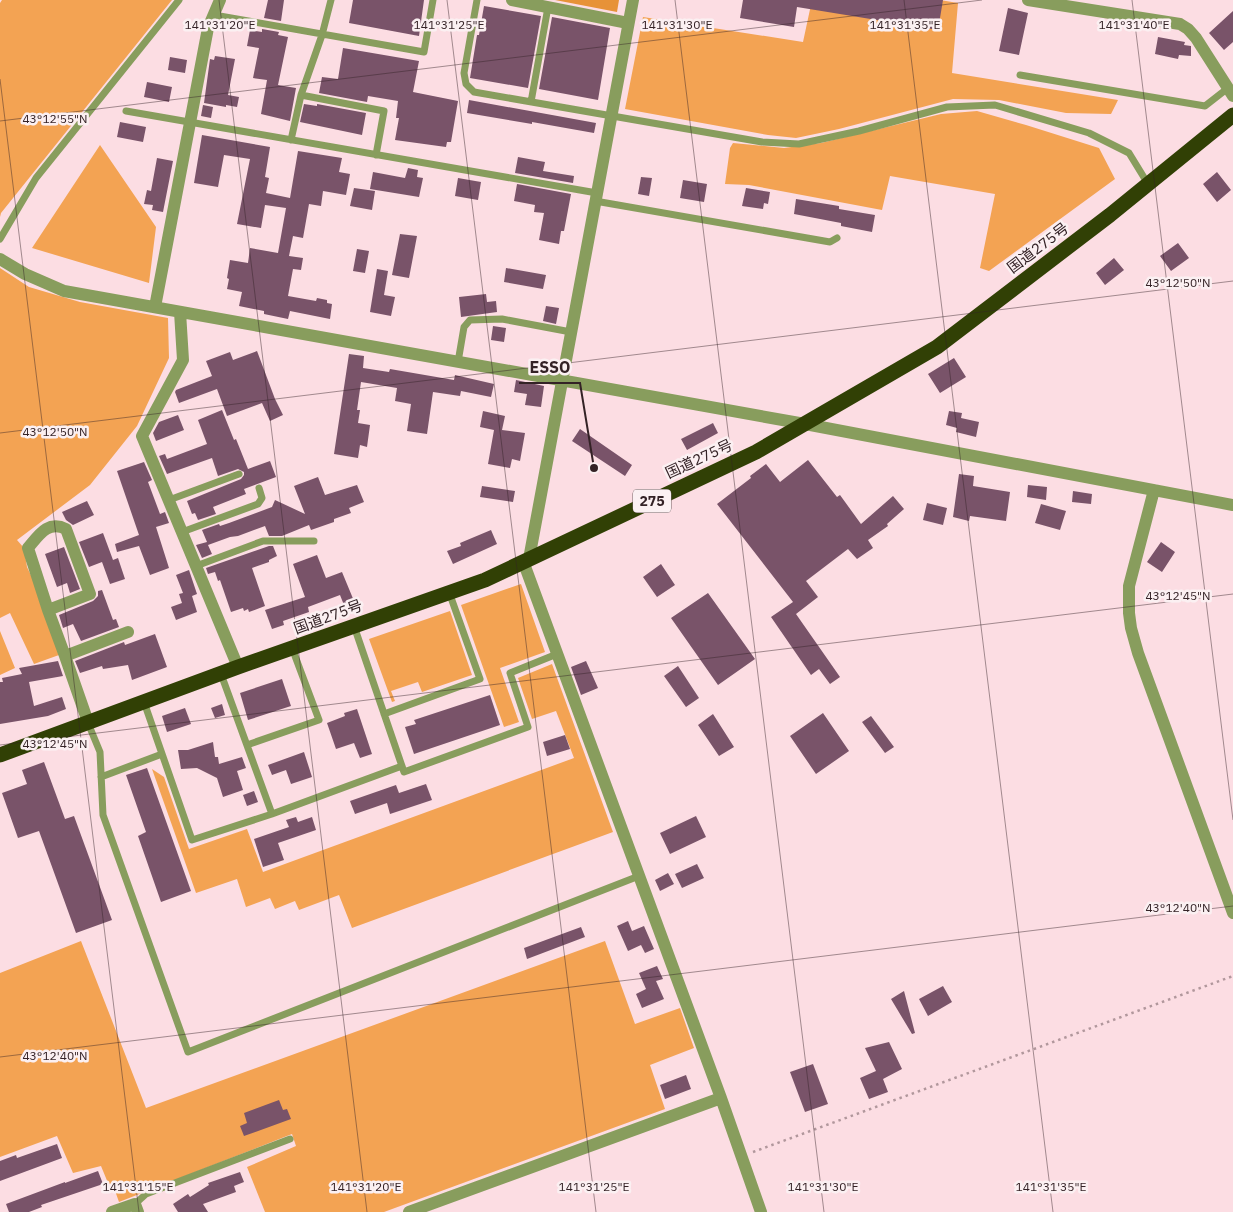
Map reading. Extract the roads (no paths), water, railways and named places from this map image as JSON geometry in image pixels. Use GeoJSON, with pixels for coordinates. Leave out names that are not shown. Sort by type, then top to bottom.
{"type":"FeatureCollection","features":[{"type":"Feature","properties":{"kind":"highway","name":"国道275号"},"geometry":{"type":"LineString","coordinates":[[0,755],[221,673],[485,580],[756,452],[937,348],[1148,184],[1233,115]]}},
{"type":"Feature","properties":{"kind":"street"},"geometry":{"type":"LineString","coordinates":[[154,307],[208,28],[220,0]]}},
{"type":"Feature","properties":{"kind":"street"},"geometry":{"type":"LineString","coordinates":[[512,0],[628,23]]}},
{"type":"Feature","properties":{"kind":"street"},"geometry":{"type":"LineString","coordinates":[[633,0],[562,380],[526,560],[558,654],[761,1212]]}},
{"type":"Feature","properties":{"kind":"street"},"geometry":{"type":"LineString","coordinates":[[1028,0],[1180,24],[1196,38],[1230,92]]}},
{"type":"Feature","properties":{"kind":"street"},"geometry":{"type":"LineString","coordinates":[[0,259],[25,274],[64,291],[805,424],[1233,505]]}},
{"type":"Feature","properties":{"kind":"street"},"geometry":{"type":"LineString","coordinates":[[180,312],[184,360],[142,436],[238,667]]}},
{"type":"Feature","properties":{"kind":"street"},"geometry":{"type":"LineString","coordinates":[[1154,490],[1129,586],[1131,628],[1138,653],[1233,913]]}},
{"type":"Feature","properties":{"kind":"street"},"geometry":{"type":"LineString","coordinates":[[48,610],[90,594],[66,529],[58,525],[47,527],[28,548],[48,610],[88,722]]}},
{"type":"Feature","properties":{"kind":"street"},"geometry":{"type":"LineString","coordinates":[[65,656],[128,632]]}},
{"type":"Feature","properties":{"kind":"street"},"geometry":{"type":"LineString","coordinates":[[409,1212],[721,1098]]}},
{"type":"Feature","properties":{"kind":"street"},"geometry":{"type":"LineString","coordinates":[[112,1212],[136,1208]]}},
{"type":"Feature","properties":{"kind":"lane"},"geometry":{"type":"LineString","coordinates":[[0,239],[36,178],[180,0]]}},
{"type":"Feature","properties":{"kind":"lane"},"geometry":{"type":"LineString","coordinates":[[291,140],[301,95],[322,35],[331,0]]}},
{"type":"Feature","properties":{"kind":"lane"},"geometry":{"type":"LineString","coordinates":[[214,15],[424,52],[433,0]]}},
{"type":"Feature","properties":{"kind":"lane"},"geometry":{"type":"LineString","coordinates":[[478,0],[464,73],[466,84],[474,92],[762,142],[799,144],[859,131],[947,107],[995,104],[1089,133],[1129,153],[1148,184]]}},
{"type":"Feature","properties":{"kind":"lane"},"geometry":{"type":"LineString","coordinates":[[531,102],[548,7]]}},
{"type":"Feature","properties":{"kind":"lane"},"geometry":{"type":"LineString","coordinates":[[1020,75],[1205,106],[1230,92]]}},
{"type":"Feature","properties":{"kind":"lane"},"geometry":{"type":"LineString","coordinates":[[301,95],[384,111],[376,155]]}},
{"type":"Feature","properties":{"kind":"lane"},"geometry":{"type":"LineString","coordinates":[[126,111],[376,155],[830,242],[837,238]]}},
{"type":"Feature","properties":{"kind":"lane"},"geometry":{"type":"LineString","coordinates":[[458,362],[464,327],[470,320],[502,319],[571,332]]}},
{"type":"Feature","properties":{"kind":"lane"},"geometry":{"type":"LineString","coordinates":[[169,500],[239,474]]}},
{"type":"Feature","properties":{"kind":"lane"},"geometry":{"type":"LineString","coordinates":[[182,532],[258,504],[262,498],[259,488]]}},
{"type":"Feature","properties":{"kind":"lane"},"geometry":{"type":"LineString","coordinates":[[196,566],[262,541],[314,541]]}},
{"type":"Feature","properties":{"kind":"lane"},"geometry":{"type":"LineString","coordinates":[[384,714],[480,679],[449,592]]}},
{"type":"Feature","properties":{"kind":"lane"},"geometry":{"type":"LineString","coordinates":[[354,626],[404,772],[528,727],[510,673],[558,654]]}},
{"type":"Feature","properties":{"kind":"lane"},"geometry":{"type":"LineString","coordinates":[[247,745],[318,720],[292,648]]}},
{"type":"Feature","properties":{"kind":"lane"},"geometry":{"type":"LineString","coordinates":[[221,673],[272,814]]}},
{"type":"Feature","properties":{"kind":"lane"},"geometry":{"type":"LineString","coordinates":[[144,702],[192,840],[272,814],[402,766]]}},
{"type":"Feature","properties":{"kind":"lane"},"geometry":{"type":"LineString","coordinates":[[88,722],[100,752],[103,815],[188,1052],[639,876]]}},
{"type":"Feature","properties":{"kind":"lane"},"geometry":{"type":"LineString","coordinates":[[102,776],[162,754]]}},
{"type":"Feature","properties":{"kind":"lane"},"geometry":{"type":"LineString","coordinates":[[136,1208],[146,1194],[290,1140]]}},
{"type":"Feature","properties":{"kind":"place","name":"ESSO"},"geometry":{"type":"Point","coordinates":[594,468]}}]}
